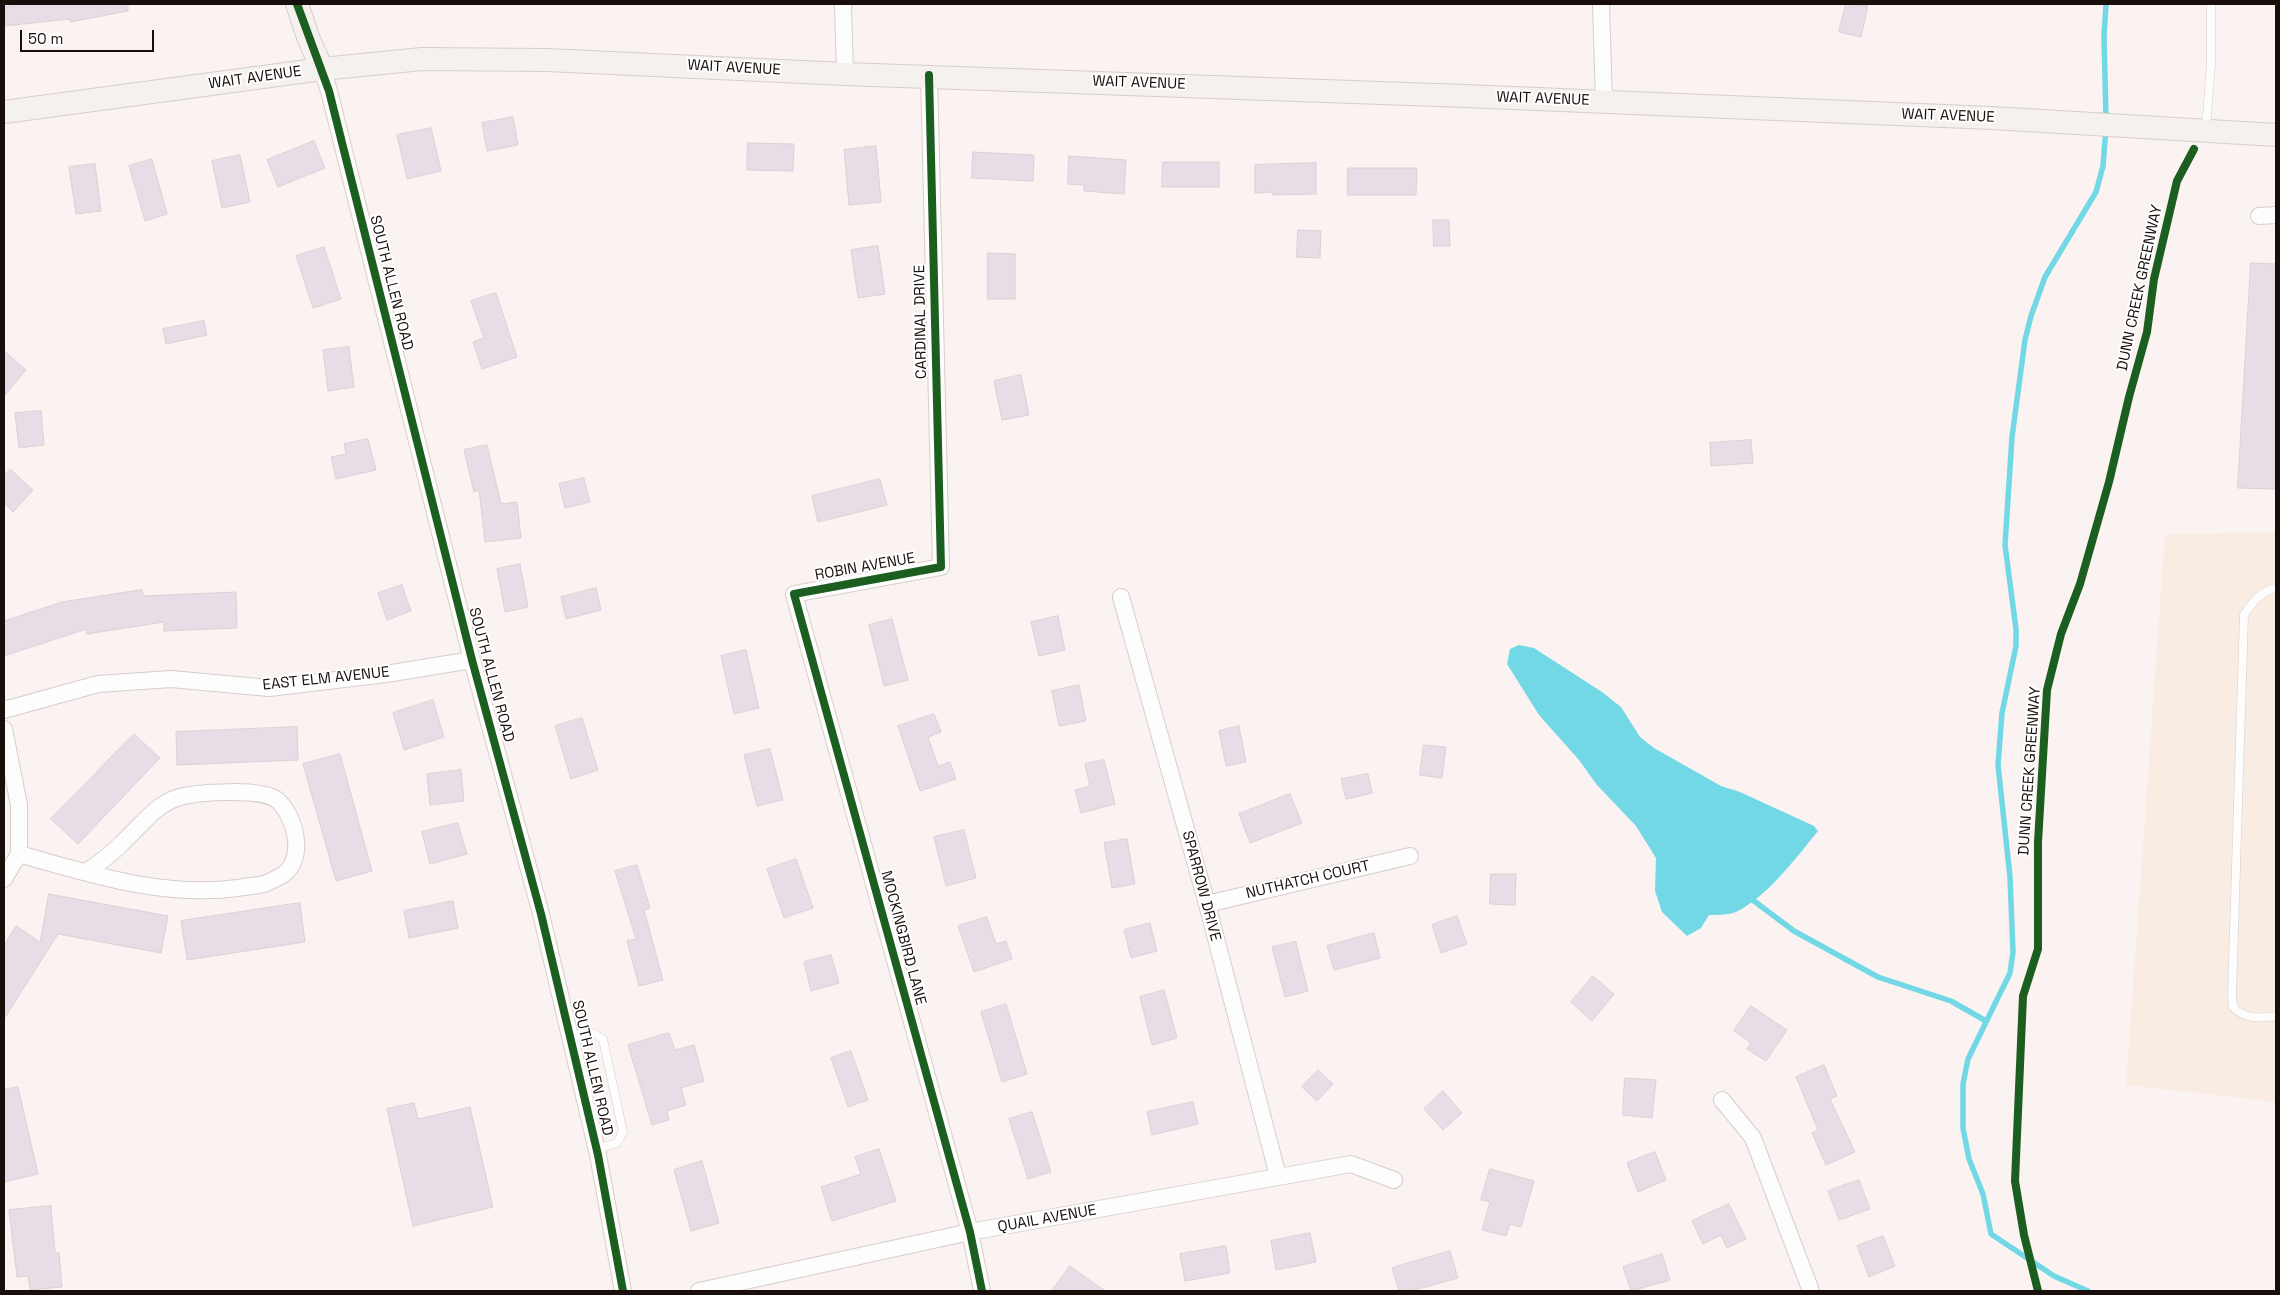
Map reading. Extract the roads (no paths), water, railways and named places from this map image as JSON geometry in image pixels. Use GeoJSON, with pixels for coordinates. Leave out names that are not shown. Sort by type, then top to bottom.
{"type":"FeatureCollection","features":[{"type":"Feature","properties":{"kind":"main road"},"geometry":{"type":"LineString","coordinates":[[297,4],[308,38],[322,69]]}},
{"type":"Feature","properties":{"kind":"main road","name":"WAIT AVENUE"},"geometry":{"type":"LineString","coordinates":[[4,112],[322,69],[422,59],[538,60],[844,74],[929,75],[2082,122],[2276,135]]}},
{"type":"Feature","properties":{"kind":"street"},"geometry":{"type":"LineString","coordinates":[[843,4],[844,74]]}},
{"type":"Feature","properties":{"kind":"street"},"geometry":{"type":"LineString","coordinates":[[1601,4],[1604,102]]}},
{"type":"Feature","properties":{"kind":"street","name":"SOUTH ALLEN ROAD"},"geometry":{"type":"LineString","coordinates":[[322,69],[472,660],[541,914],[596,1150],[623,1291]]}},
{"type":"Feature","properties":{"kind":"street","name":"CARDINAL DRIVE"},"geometry":{"type":"LineString","coordinates":[[929,75],[941,567]]}},
{"type":"Feature","properties":{"kind":"street"},"geometry":{"type":"LineString","coordinates":[[2259,216],[2276,215]]}},
{"type":"Feature","properties":{"kind":"street","name":"ROBIN AVENUE"},"geometry":{"type":"LineString","coordinates":[[794,594],[941,567]]}},
{"type":"Feature","properties":{"kind":"street","name":"MOCKINGBIRD LANE"},"geometry":{"type":"LineString","coordinates":[[794,594],[970,1232],[982,1291]]}},
{"type":"Feature","properties":{"kind":"street","name":"SPARROW DRIVE"},"geometry":{"type":"LineString","coordinates":[[1121,596],[1207,904],[1278,1176]]}},
{"type":"Feature","properties":{"kind":"street","name":"EAST ELM AVENUE"},"geometry":{"type":"LineString","coordinates":[[4,710],[98,684],[170,679],[269,688],[386,674],[472,660]]}},
{"type":"Feature","properties":{"kind":"street"},"geometry":{"type":"LineString","coordinates":[[4,729],[19,805],[19,854],[4,879]]}},
{"type":"Feature","properties":{"kind":"street"},"geometry":{"type":"LineString","coordinates":[[19,854],[87,872],[149,887],[183,891],[225,890],[263,884],[285,873],[296,854],[296,832],[288,813],[276,798],[255,793],[202,792],[179,797],[160,806],[105,859],[87,872]]}},
{"type":"Feature","properties":{"kind":"street","name":"NUTHATCH COURT"},"geometry":{"type":"LineString","coordinates":[[1207,904],[1410,856]]}},
{"type":"Feature","properties":{"kind":"street"},"geometry":{"type":"LineString","coordinates":[[1722,1100],[1752,1138],[1811,1291]]}},
{"type":"Feature","properties":{"kind":"street","name":"QUAIL AVENUE"},"geometry":{"type":"LineString","coordinates":[[699,1291],[970,1232],[1351,1164],[1394,1180]]}},
{"type":"Feature","properties":{"kind":"lane"},"geometry":{"type":"LineString","coordinates":[[2206,131],[2211,64],[2211,4]]}},
{"type":"Feature","properties":{"kind":"lane"},"geometry":{"type":"LineString","coordinates":[[2276,588],[2266,590],[2256,598],[2244,615],[2232,994],[2233,1008],[2240,1015],[2256,1018],[2276,1016]]}},
{"type":"Feature","properties":{"kind":"lane"},"geometry":{"type":"LineString","coordinates":[[570,1035],[593,1033],[603,1039],[623,1132],[617,1143],[596,1150]]}},
{"type":"Feature","properties":{"kind":"water"},"geometry":{"type":"Polygon","coordinates":[[[1519,645],[1534,648],[1602,692],[1621,707],[1640,737],[1654,748],[1721,786],[1740,792],[1814,826],[1818,831],[1780,876],[1759,897],[1736,912],[1709,915],[1701,928],[1687,936],[1662,912],[1655,891],[1656,858],[1636,826],[1597,785],[1579,760],[1539,715],[1507,664],[1510,649],[1519,645]]]}},
{"type":"Feature","properties":{"kind":"waterway"},"geometry":{"type":"LineString","coordinates":[[2106,4],[2104,36],[2106,119]]}},
{"type":"Feature","properties":{"kind":"waterway"},"geometry":{"type":"LineString","coordinates":[[2088,1291],[2054,1276],[1991,1234],[1983,1194],[1969,1159],[1963,1128],[1963,1084],[1968,1059],[2010,973],[2013,952],[2010,877],[1998,765],[2002,713],[2016,646],[2016,629],[2005,545],[2012,437],[2025,340],[2031,316],[2045,277],[2096,192],[2103,166],[2106,128]]}},
{"type":"Feature","properties":{"kind":"waterway"},"geometry":{"type":"LineString","coordinates":[[1749,895],[1754,901],[1794,931],[1878,977],[1951,1001],[1986,1021]]}}]}
